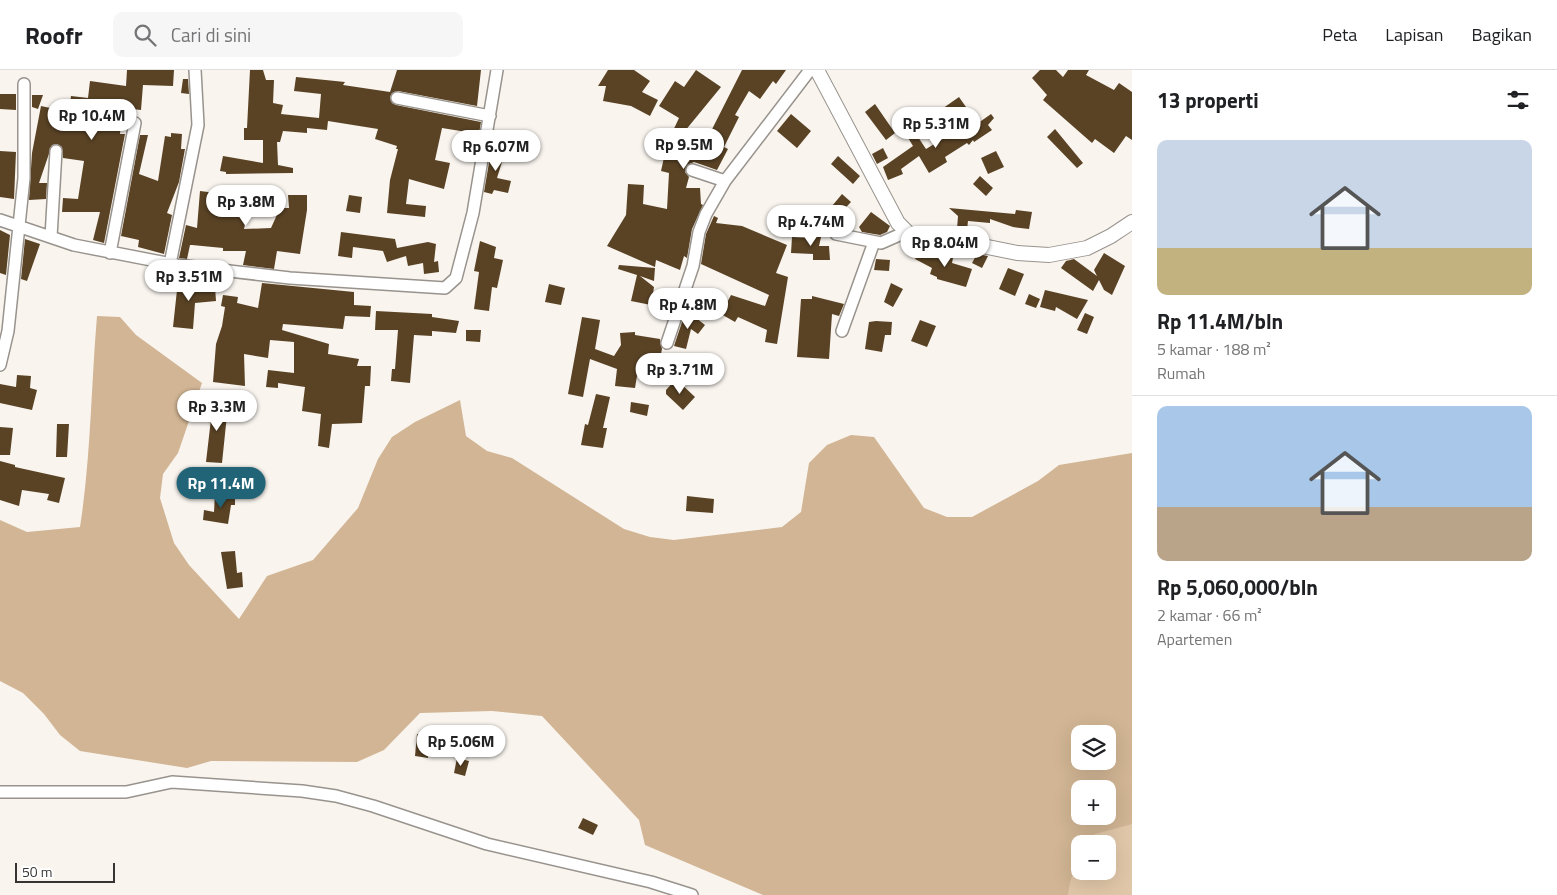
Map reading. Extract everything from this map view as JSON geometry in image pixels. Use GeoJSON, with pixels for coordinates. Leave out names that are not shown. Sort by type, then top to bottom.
{"type":"FeatureCollection","features":[{"type":"Feature","properties":{"kind":"street"},"geometry":{"type":"LineString","coordinates":[[170,264],[198,125],[195,70]]}},
{"type":"Feature","properties":{"kind":"street"},"geometry":{"type":"LineString","coordinates":[[0,220],[18,224],[51,237],[110,253],[170,264],[290,278],[438,289],[448,287],[457,276],[473,213],[498,70]]}},
{"type":"Feature","properties":{"kind":"street"},"geometry":{"type":"LineString","coordinates":[[667,343],[693,266],[702,223],[726,181],[810,70]]}},
{"type":"Feature","properties":{"kind":"street"},"geometry":{"type":"LineString","coordinates":[[817,70],[898,224],[906,232],[920,239],[972,244],[1017,254],[1049,255],[1087,248],[1111,236],[1132,222]]}},
{"type":"Feature","properties":{"kind":"street"},"geometry":{"type":"LineString","coordinates":[[0,365],[8,331],[24,178],[24,84]]}},
{"type":"Feature","properties":{"kind":"street"},"geometry":{"type":"LineString","coordinates":[[397,98],[490,116]]}},
{"type":"Feature","properties":{"kind":"street"},"geometry":{"type":"LineString","coordinates":[[110,253],[134,123]]}},
{"type":"Feature","properties":{"kind":"street"},"geometry":{"type":"LineString","coordinates":[[51,237],[56,151]]}},
{"type":"Feature","properties":{"kind":"street"},"geometry":{"type":"LineString","coordinates":[[692,170],[726,181]]}},
{"type":"Feature","properties":{"kind":"street"},"geometry":{"type":"LineString","coordinates":[[836,234],[881,242],[906,232]]}},
{"type":"Feature","properties":{"kind":"street"},"geometry":{"type":"LineString","coordinates":[[842,331],[874,242]]}},
{"type":"Feature","properties":{"kind":"street"},"geometry":{"type":"LineString","coordinates":[[0,792],[132,791],[172,782],[311,792],[336,796],[373,806],[487,844],[651,882],[692,895]]}},
{"type":"Feature","properties":{"kind":"shaded area"},"geometry":{"type":"Polygon","coordinates":[[[97,316],[120,317],[136,335],[202,383],[178,453],[163,474],[160,498],[174,543],[189,565],[239,619],[267,576],[313,560],[358,508],[378,459],[392,437],[415,422],[460,400],[466,436],[487,451],[512,458],[624,529],[650,537],[674,540],[782,527],[801,512],[809,463],[827,445],[851,435],[874,437],[924,508],[947,517],[972,517],[1038,481],[1059,465],[1132,453],[1132,824],[1094,835],[1071,835],[1071,879],[1068,895],[763,895],[645,845],[639,820],[542,716],[492,711],[420,713],[384,750],[357,762],[211,761],[187,768],[80,751],[60,735],[44,714],[23,693],[0,681],[0,520],[27,532],[80,527],[89,448],[97,316]]]}},
{"type":"Feature","properties":{"kind":"shaded area"},"geometry":{"type":"Polygon","coordinates":[[[1132,807],[1132,895],[1052,895],[1064,828],[1074,825],[1116,825],[1116,812],[1132,807]]]}},
{"type":"Feature","properties":{"kind":"building"},"geometry":{"type":"Polygon","coordinates":[[[127,70],[174,70],[173,86],[143,85],[141,110],[122,108],[120,134],[125,134],[104,243],[93,240],[100,212],[62,212],[63,198],[78,199],[84,161],[63,158],[62,147],[57,144],[52,145],[39,183],[47,183],[46,199],[29,200],[32,153],[41,106],[69,112],[71,96],[88,98],[90,81],[126,86],[127,70]]]}},
{"type":"Feature","properties":{"kind":"building"},"geometry":{"type":"Polygon","coordinates":[[[250,70],[263,70],[266,80],[274,80],[273,103],[283,105],[281,114],[319,118],[321,94],[294,91],[296,77],[345,82],[343,85],[390,92],[397,70],[481,70],[477,106],[398,91],[392,93],[390,97],[392,103],[396,105],[481,122],[479,134],[442,128],[435,160],[450,163],[444,189],[409,179],[406,204],[426,206],[425,217],[387,213],[390,180],[398,149],[396,149],[397,146],[375,139],[378,129],[328,121],[327,130],[307,128],[307,133],[283,131],[280,142],[277,142],[278,165],[293,168],[293,173],[226,174],[226,172],[220,171],[223,156],[263,163],[263,140],[244,140],[244,128],[247,128],[250,70]]]}},
{"type":"Feature","properties":{"kind":"building"},"geometry":{"type":"Polygon","coordinates":[[[608,70],[634,70],[650,81],[642,92],[658,100],[650,116],[631,106],[603,101],[606,86],[598,86],[608,70]]]}},
{"type":"Feature","properties":{"kind":"building"},"geometry":{"type":"Polygon","coordinates":[[[696,70],[721,87],[680,137],[703,147],[742,70],[786,70],[776,84],[773,81],[760,99],[749,91],[735,115],[739,117],[724,147],[728,149],[717,170],[694,162],[687,165],[685,172],[689,177],[686,188],[700,188],[701,204],[703,205],[692,229],[687,258],[684,256],[680,270],[656,260],[655,267],[607,246],[626,215],[628,184],[644,185],[643,204],[667,209],[669,173],[661,171],[665,153],[663,152],[679,118],[659,106],[675,81],[684,87],[696,70]]]}},
{"type":"Feature","properties":{"kind":"building"},"geometry":{"type":"Polygon","coordinates":[[[1040,70],[1056,70],[1063,77],[1068,70],[1089,70],[1086,75],[1114,90],[1119,83],[1132,92],[1132,140],[1126,136],[1114,153],[1095,139],[1092,143],[1043,100],[1047,95],[1032,78],[1040,70]]]}},
{"type":"Feature","properties":{"kind":"building"},"geometry":{"type":"Polygon","coordinates":[[[183,79],[188,79],[189,94],[181,93],[183,79]]]}},
{"type":"Feature","properties":{"kind":"building"},"geometry":{"type":"Polygon","coordinates":[[[0,94],[16,94],[16,110],[0,109],[0,94]]]}},
{"type":"Feature","properties":{"kind":"building"},"geometry":{"type":"Polygon","coordinates":[[[32,95],[43,95],[38,109],[32,107],[32,95]]]}},
{"type":"Feature","properties":{"kind":"building"},"geometry":{"type":"Polygon","coordinates":[[[959,97],[966,107],[945,121],[939,111],[959,97]]]}},
{"type":"Feature","properties":{"kind":"building"},"geometry":{"type":"Polygon","coordinates":[[[875,104],[895,133],[886,140],[865,112],[875,104]]]}},
{"type":"Feature","properties":{"kind":"building"},"geometry":{"type":"Polygon","coordinates":[[[791,114],[811,131],[797,148],[777,131],[791,114]]]}},
{"type":"Feature","properties":{"kind":"building"},"geometry":{"type":"Polygon","coordinates":[[[991,114],[994,118],[988,125],[992,130],[974,142],[973,140],[969,145],[967,143],[945,157],[947,162],[929,173],[919,156],[901,169],[903,174],[888,180],[883,167],[913,146],[907,136],[914,131],[926,149],[959,129],[964,133],[991,114]]]}},
{"type":"Feature","properties":{"kind":"building"},"geometry":{"type":"Polygon","coordinates":[[[1055,129],[1083,163],[1077,168],[1047,137],[1055,129]]]}},
{"type":"Feature","properties":{"kind":"building"},"geometry":{"type":"Polygon","coordinates":[[[171,133],[182,134],[181,149],[185,149],[179,182],[167,213],[172,215],[164,254],[138,247],[139,240],[121,236],[140,135],[148,135],[139,174],[158,181],[165,136],[171,137],[171,133]]]}},
{"type":"Feature","properties":{"kind":"building"},"geometry":{"type":"Polygon","coordinates":[[[492,145],[506,149],[497,178],[511,181],[508,193],[494,190],[492,194],[484,192],[492,145]]]}},
{"type":"Feature","properties":{"kind":"building"},"geometry":{"type":"Polygon","coordinates":[[[883,148],[888,158],[877,164],[872,154],[883,148]]]}},
{"type":"Feature","properties":{"kind":"building"},"geometry":{"type":"Polygon","coordinates":[[[0,151],[16,152],[14,199],[0,197],[0,151]]]}},
{"type":"Feature","properties":{"kind":"building"},"geometry":{"type":"Polygon","coordinates":[[[996,151],[1004,167],[988,174],[981,158],[996,151]]]}},
{"type":"Feature","properties":{"kind":"building"},"geometry":{"type":"Polygon","coordinates":[[[838,156],[860,176],[853,184],[831,164],[838,156]]]}},
{"type":"Feature","properties":{"kind":"building"},"geometry":{"type":"Polygon","coordinates":[[[980,176],[993,188],[986,196],[973,184],[980,176]]]}},
{"type":"Feature","properties":{"kind":"building"},"geometry":{"type":"Polygon","coordinates":[[[224,189],[265,193],[264,204],[250,202],[244,229],[271,228],[280,208],[289,208],[288,195],[307,195],[307,210],[300,254],[277,251],[274,269],[243,265],[246,251],[223,251],[223,248],[190,245],[187,259],[179,258],[186,225],[197,228],[200,191],[224,194],[224,189]]]}},
{"type":"Feature","properties":{"kind":"building"},"geometry":{"type":"Polygon","coordinates":[[[842,194],[851,202],[835,219],[827,212],[842,194]]]}},
{"type":"Feature","properties":{"kind":"building"},"geometry":{"type":"Polygon","coordinates":[[[349,195],[362,197],[360,213],[346,211],[349,195]]]}},
{"type":"Feature","properties":{"kind":"building"},"geometry":{"type":"Polygon","coordinates":[[[949,208],[1015,214],[1016,210],[1032,212],[1029,229],[1013,227],[990,219],[990,223],[968,221],[967,230],[957,229],[958,216],[949,208]]]}},
{"type":"Feature","properties":{"kind":"building"},"geometry":{"type":"Polygon","coordinates":[[[871,212],[890,226],[887,232],[880,235],[862,232],[859,227],[871,212]]]}},
{"type":"Feature","properties":{"kind":"building"},"geometry":{"type":"Polygon","coordinates":[[[714,216],[718,218],[716,223],[742,226],[787,245],[776,273],[788,277],[777,344],[765,342],[767,330],[738,317],[735,322],[721,314],[731,295],[765,306],[769,295],[701,264],[706,234],[714,216]]]}},
{"type":"Feature","properties":{"kind":"building"},"geometry":{"type":"Polygon","coordinates":[[[0,230],[10,235],[6,275],[0,273],[0,230]]]}},
{"type":"Feature","properties":{"kind":"building"},"geometry":{"type":"Polygon","coordinates":[[[811,230],[822,233],[819,246],[829,246],[830,260],[813,260],[813,254],[791,253],[792,237],[809,238],[811,230]]]}},
{"type":"Feature","properties":{"kind":"building"},"geometry":{"type":"Polygon","coordinates":[[[341,232],[395,239],[397,248],[428,242],[436,244],[434,262],[438,261],[439,272],[424,274],[423,263],[408,266],[406,256],[387,262],[383,251],[353,247],[352,258],[338,256],[341,232]]]}},
{"type":"Feature","properties":{"kind":"building"},"geometry":{"type":"Polygon","coordinates":[[[25,239],[40,244],[27,281],[21,279],[25,239]]]}},
{"type":"Feature","properties":{"kind":"building"},"geometry":{"type":"Polygon","coordinates":[[[480,241],[496,247],[494,258],[503,260],[497,288],[492,287],[489,311],[474,309],[479,272],[474,271],[480,241]]]}},
{"type":"Feature","properties":{"kind":"building"},"geometry":{"type":"Polygon","coordinates":[[[921,249],[928,253],[932,249],[953,258],[952,263],[972,269],[966,287],[937,279],[937,277],[930,274],[932,268],[915,259],[921,249]]]}},
{"type":"Feature","properties":{"kind":"building"},"geometry":{"type":"Polygon","coordinates":[[[1104,253],[1125,266],[1112,295],[1104,290],[1099,280],[1093,291],[1061,268],[1066,261],[1074,259],[1097,276],[1094,270],[1104,253]]]}},
{"type":"Feature","properties":{"kind":"building"},"geometry":{"type":"Polygon","coordinates":[[[977,254],[988,256],[982,268],[972,263],[977,254]]]}},
{"type":"Feature","properties":{"kind":"building"},"geometry":{"type":"Polygon","coordinates":[[[876,259],[890,260],[889,271],[874,270],[876,259]]]}},
{"type":"Feature","properties":{"kind":"building"},"geometry":{"type":"Polygon","coordinates":[[[619,265],[655,268],[654,281],[640,276],[654,287],[653,294],[659,296],[656,306],[631,301],[637,275],[618,269],[619,265]]]}},
{"type":"Feature","properties":{"kind":"building"},"geometry":{"type":"Polygon","coordinates":[[[1008,268],[1024,274],[1015,296],[999,289],[1008,268]]]}},
{"type":"Feature","properties":{"kind":"building"},"geometry":{"type":"Polygon","coordinates":[[[175,278],[192,280],[191,288],[215,287],[216,301],[195,303],[193,329],[173,327],[177,290],[174,290],[175,278]]]}},
{"type":"Feature","properties":{"kind":"building"},"geometry":{"type":"Polygon","coordinates":[[[262,283],[354,292],[354,305],[371,306],[370,317],[345,316],[343,329],[283,324],[282,330],[329,344],[328,354],[359,359],[357,366],[371,366],[370,386],[365,386],[362,423],[332,424],[329,448],[318,446],[321,414],[302,411],[305,387],[278,383],[278,388],[266,387],[268,370],[294,373],[294,342],[270,340],[268,358],[244,354],[245,386],[213,382],[216,344],[222,326],[225,307],[221,306],[223,295],[238,297],[237,303],[258,308],[262,283]]]}},
{"type":"Feature","properties":{"kind":"building"},"geometry":{"type":"Polygon","coordinates":[[[891,283],[903,289],[893,307],[884,302],[891,283]]]}},
{"type":"Feature","properties":{"kind":"building"},"geometry":{"type":"Polygon","coordinates":[[[549,284],[565,288],[561,305],[545,302],[549,284]]]}},
{"type":"Feature","properties":{"kind":"building"},"geometry":{"type":"Polygon","coordinates":[[[1045,290],[1088,300],[1077,319],[1056,307],[1055,311],[1040,307],[1045,290]]]}},
{"type":"Feature","properties":{"kind":"building"},"geometry":{"type":"Polygon","coordinates":[[[1029,294],[1040,299],[1036,308],[1025,304],[1029,294]]]}},
{"type":"Feature","properties":{"kind":"building"},"geometry":{"type":"Polygon","coordinates":[[[812,296],[844,304],[839,316],[832,314],[829,359],[797,357],[801,299],[812,299],[812,296]]]}},
{"type":"Feature","properties":{"kind":"building"},"geometry":{"type":"Polygon","coordinates":[[[686,310],[705,325],[698,334],[691,329],[686,349],[674,346],[686,310]]]}},
{"type":"Feature","properties":{"kind":"building"},"geometry":{"type":"Polygon","coordinates":[[[376,311],[432,314],[432,317],[459,321],[456,333],[432,331],[432,336],[414,335],[410,383],[391,381],[392,369],[395,369],[398,330],[375,330],[376,311]]]}},
{"type":"Feature","properties":{"kind":"building"},"geometry":{"type":"Polygon","coordinates":[[[1085,313],[1094,317],[1087,334],[1077,330],[1085,313]]]}},
{"type":"Feature","properties":{"kind":"building"},"geometry":{"type":"Polygon","coordinates":[[[582,317],[600,320],[595,349],[614,356],[621,345],[620,333],[635,332],[635,335],[660,339],[662,349],[655,383],[650,378],[637,376],[635,388],[615,386],[617,369],[590,359],[583,397],[568,394],[582,317]]]}},
{"type":"Feature","properties":{"kind":"building"},"geometry":{"type":"Polygon","coordinates":[[[920,320],[936,326],[927,347],[911,341],[920,320]]]}},
{"type":"Feature","properties":{"kind":"building"},"geometry":{"type":"Polygon","coordinates":[[[869,322],[892,322],[891,335],[885,335],[882,352],[865,349],[869,322]]]}},
{"type":"Feature","properties":{"kind":"building"},"geometry":{"type":"Polygon","coordinates":[[[466,330],[481,330],[480,342],[466,341],[466,330]]]}},
{"type":"Feature","properties":{"kind":"building"},"geometry":{"type":"Polygon","coordinates":[[[17,375],[31,376],[30,388],[37,390],[32,410],[0,403],[0,384],[16,387],[17,375]]]}},
{"type":"Feature","properties":{"kind":"building"},"geometry":{"type":"Polygon","coordinates":[[[676,379],[695,397],[683,410],[666,394],[666,390],[676,379]]]}},
{"type":"Feature","properties":{"kind":"building"},"geometry":{"type":"Polygon","coordinates":[[[596,394],[610,397],[603,428],[607,428],[603,448],[581,445],[585,424],[588,425],[596,394]]]}},
{"type":"Feature","properties":{"kind":"building"},"geometry":{"type":"Polygon","coordinates":[[[208,402],[228,405],[222,463],[206,462],[211,419],[206,418],[208,402]]]}},
{"type":"Feature","properties":{"kind":"building"},"geometry":{"type":"Polygon","coordinates":[[[631,402],[649,405],[647,416],[630,412],[631,402]]]}},
{"type":"Feature","properties":{"kind":"building"},"geometry":{"type":"Polygon","coordinates":[[[57,424],[69,424],[67,457],[56,457],[57,424]]]}},
{"type":"Feature","properties":{"kind":"building"},"geometry":{"type":"Polygon","coordinates":[[[0,427],[13,428],[10,455],[0,455],[0,427]]]}},
{"type":"Feature","properties":{"kind":"building"},"geometry":{"type":"Polygon","coordinates":[[[0,461],[15,465],[15,467],[65,478],[59,503],[47,500],[49,494],[22,490],[19,506],[0,500],[0,461]]]}},
{"type":"Feature","properties":{"kind":"building"},"geometry":{"type":"Polygon","coordinates":[[[215,494],[235,494],[235,505],[231,505],[228,524],[203,520],[204,510],[214,512],[215,494]]]}},
{"type":"Feature","properties":{"kind":"building"},"geometry":{"type":"Polygon","coordinates":[[[687,496],[714,499],[713,513],[686,511],[687,496]]]}},
{"type":"Feature","properties":{"kind":"building"},"geometry":{"type":"Polygon","coordinates":[[[235,551],[237,573],[242,572],[243,587],[227,589],[221,552],[235,551]]]}},
{"type":"Feature","properties":{"kind":"building"},"geometry":{"type":"Polygon","coordinates":[[[417,734],[430,735],[428,758],[415,756],[417,734]]]}},
{"type":"Feature","properties":{"kind":"building"},"geometry":{"type":"Polygon","coordinates":[[[457,758],[469,761],[465,776],[454,773],[457,758]]]}},
{"type":"Feature","properties":{"kind":"building"},"geometry":{"type":"Polygon","coordinates":[[[583,818],[598,825],[593,835],[578,828],[583,818]]]}}]}
